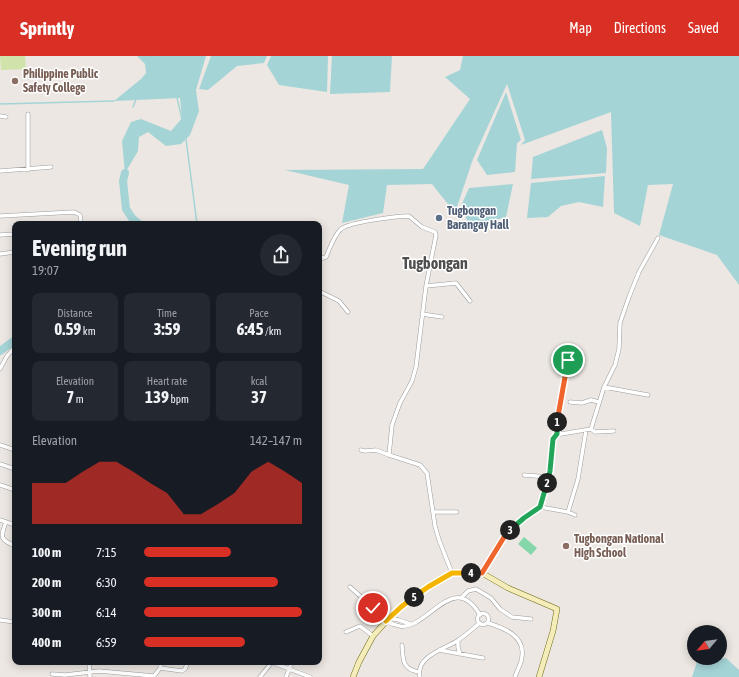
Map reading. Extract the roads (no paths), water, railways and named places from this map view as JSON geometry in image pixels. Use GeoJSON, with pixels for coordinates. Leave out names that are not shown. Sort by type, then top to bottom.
{"type":"FeatureCollection","features":[{"type":"Feature","properties":{"kind":"street"},"geometry":{"type":"LineString","coordinates":[[28,114],[28,170]]}},
{"type":"Feature","properties":{"kind":"street"},"geometry":{"type":"LineString","coordinates":[[0,116],[6,117]]}},
{"type":"Feature","properties":{"kind":"street"},"geometry":{"type":"LineString","coordinates":[[0,171],[51,167]]}},
{"type":"Feature","properties":{"kind":"street"},"geometry":{"type":"LineString","coordinates":[[0,216],[74,212],[80,215],[81,221]]}},
{"type":"Feature","properties":{"kind":"street"},"geometry":{"type":"LineString","coordinates":[[322,258],[326,257],[334,240],[342,229],[349,226],[377,220],[409,216],[422,227],[435,232],[436,235],[422,314],[416,367],[412,382],[400,403],[392,425],[389,455]]}},
{"type":"Feature","properties":{"kind":"street"},"geometry":{"type":"LineString","coordinates":[[0,235],[12,234]]}},
{"type":"Feature","properties":{"kind":"street"},"geometry":{"type":"LineString","coordinates":[[592,429],[604,387],[615,365],[619,349],[620,323],[639,272],[658,238]]}},
{"type":"Feature","properties":{"kind":"street"},"geometry":{"type":"LineString","coordinates":[[0,254],[12,252]]}},
{"type":"Feature","properties":{"kind":"street"},"geometry":{"type":"LineString","coordinates":[[426,286],[456,283],[470,301]]}},
{"type":"Feature","properties":{"kind":"street"},"geometry":{"type":"LineString","coordinates":[[322,292],[339,301],[348,312]]}},
{"type":"Feature","properties":{"kind":"street"},"geometry":{"type":"LineString","coordinates":[[422,314],[442,317]]}},
{"type":"Feature","properties":{"kind":"street"},"geometry":{"type":"LineString","coordinates":[[0,369],[7,356],[12,351]]}},
{"type":"Feature","properties":{"kind":"street"},"geometry":{"type":"LineString","coordinates":[[482,573],[506,534],[524,518],[540,507],[549,477],[553,439],[557,434],[558,415],[568,360]]}},
{"type":"Feature","properties":{"kind":"street"},"geometry":{"type":"LineString","coordinates":[[604,387],[648,395]]}},
{"type":"Feature","properties":{"kind":"street"},"geometry":{"type":"LineString","coordinates":[[570,402],[582,403],[591,400],[599,402]]}},
{"type":"Feature","properties":{"kind":"street"},"geometry":{"type":"LineString","coordinates":[[557,434],[592,429],[595,432],[614,431]]}},
{"type":"Feature","properties":{"kind":"street"},"geometry":{"type":"LineString","coordinates":[[568,512],[578,480],[586,430]]}},
{"type":"Feature","properties":{"kind":"street"},"geometry":{"type":"LineString","coordinates":[[0,445],[12,449]]}},
{"type":"Feature","properties":{"kind":"street"},"geometry":{"type":"LineString","coordinates":[[360,450],[376,450],[420,465],[423,468],[426,473],[439,540],[452,573]]}},
{"type":"Feature","properties":{"kind":"street"},"geometry":{"type":"LineString","coordinates":[[0,464],[12,468]]}},
{"type":"Feature","properties":{"kind":"street"},"geometry":{"type":"LineString","coordinates":[[524,475],[549,477]]}},
{"type":"Feature","properties":{"kind":"street"},"geometry":{"type":"LineString","coordinates":[[0,485],[12,489]]}},
{"type":"Feature","properties":{"kind":"street"},"geometry":{"type":"LineString","coordinates":[[540,507],[568,512],[575,515]]}},
{"type":"Feature","properties":{"kind":"street"},"geometry":{"type":"LineString","coordinates":[[433,512],[457,512]]}},
{"type":"Feature","properties":{"kind":"street"},"geometry":{"type":"LineString","coordinates":[[0,520],[12,524]]}},
{"type":"Feature","properties":{"kind":"street"},"geometry":{"type":"LineString","coordinates":[[6,522],[0,533],[2,540],[12,545]]}},
{"type":"Feature","properties":{"kind":"street"},"geometry":{"type":"LineString","coordinates":[[353,677],[373,636],[389,623],[401,607],[428,587],[452,573],[482,573],[508,588],[557,609],[553,631],[539,677]]}},
{"type":"Feature","properties":{"kind":"street"},"geometry":{"type":"LineString","coordinates":[[350,587],[389,623],[404,626],[410,624],[444,603],[460,598],[466,599],[472,603],[480,615],[478,618],[480,623]]}},
{"type":"Feature","properties":{"kind":"street"},"geometry":{"type":"LineString","coordinates":[[460,598],[468,592],[476,589],[491,598],[500,609],[512,617],[530,619]]}},
{"type":"Feature","properties":{"kind":"street"},"geometry":{"type":"LineString","coordinates":[[480,615],[487,615],[489,619],[488,623]]}},
{"type":"Feature","properties":{"kind":"street"},"geometry":{"type":"LineString","coordinates":[[392,618],[410,624]]}},
{"type":"Feature","properties":{"kind":"street"},"geometry":{"type":"LineString","coordinates":[[0,620],[12,622]]}},
{"type":"Feature","properties":{"kind":"street"},"geometry":{"type":"LineString","coordinates":[[480,623],[484,625],[488,623],[511,633],[519,640],[523,647],[522,658],[515,677]]}},
{"type":"Feature","properties":{"kind":"street"},"geometry":{"type":"LineString","coordinates":[[420,677],[419,672],[423,662],[432,654],[458,640],[480,623]]}},
{"type":"Feature","properties":{"kind":"street"},"geometry":{"type":"LineString","coordinates":[[346,632],[360,626],[373,636]]}},
{"type":"Feature","properties":{"kind":"street"},"geometry":{"type":"LineString","coordinates":[[458,640],[460,654]]}},
{"type":"Feature","properties":{"kind":"street"},"geometry":{"type":"LineString","coordinates":[[402,645],[402,658],[406,666],[412,671],[419,672]]}},
{"type":"Feature","properties":{"kind":"street"},"geometry":{"type":"LineString","coordinates":[[440,650],[483,658]]}},
{"type":"Feature","properties":{"kind":"street"},"geometry":{"type":"LineString","coordinates":[[89,665],[90,677]]}},
{"type":"Feature","properties":{"kind":"street"},"geometry":{"type":"LineString","coordinates":[[52,674],[99,671],[154,676],[160,665]]}},
{"type":"Feature","properties":{"kind":"street"},"geometry":{"type":"LineString","coordinates":[[160,668],[182,671],[187,665]]}},
{"type":"Feature","properties":{"kind":"street"},"geometry":{"type":"LineString","coordinates":[[260,677],[269,665]]}},
{"type":"Feature","properties":{"kind":"street"},"geometry":{"type":"LineString","coordinates":[[279,665],[307,676]]}},
{"type":"Feature","properties":{"kind":"street"},"geometry":{"type":"LineString","coordinates":[[286,677],[291,665]]}},
{"type":"Feature","properties":{"kind":"water"},"geometry":{"type":"Polygon","coordinates":[[[137,56],[206,56],[196,90],[199,111],[190,135],[181,144],[166,146],[148,132],[139,137],[138,151],[125,173],[122,141],[131,122],[141,119],[171,131],[182,118],[180,98],[114,101],[141,79],[146,73],[145,64],[137,56]]]}},
{"type":"Feature","properties":{"kind":"water"},"geometry":{"type":"Polygon","coordinates":[[[211,56],[267,56],[264,63],[237,66],[208,90],[199,89],[211,56]]]}},
{"type":"Feature","properties":{"kind":"water"},"geometry":{"type":"Polygon","coordinates":[[[271,56],[328,56],[327,92],[279,85],[267,65],[271,56]]]}},
{"type":"Feature","properties":{"kind":"water"},"geometry":{"type":"Polygon","coordinates":[[[332,56],[392,56],[390,92],[330,94],[332,56]]]}},
{"type":"Feature","properties":{"kind":"water"},"geometry":{"type":"Polygon","coordinates":[[[463,56],[739,56],[739,285],[717,255],[659,235],[673,184],[648,185],[640,226],[614,213],[611,112],[521,145],[525,140],[507,84],[473,159],[455,213],[432,184],[387,185],[383,213],[342,223],[349,185],[285,170],[423,169],[470,99],[445,77],[460,70],[463,56]]]}},
{"type":"Feature","properties":{"kind":"water"},"geometry":{"type":"Polygon","coordinates":[[[506,92],[521,140],[517,143],[515,172],[487,175],[477,160],[506,92]]]}},
{"type":"Feature","properties":{"kind":"water"},"geometry":{"type":"Polygon","coordinates":[[[602,130],[607,148],[606,173],[531,179],[533,157],[602,130]]]}},
{"type":"Feature","properties":{"kind":"water"},"geometry":{"type":"Polygon","coordinates":[[[605,176],[603,207],[579,202],[561,206],[548,217],[527,218],[531,183],[605,176]]]}},
{"type":"Feature","properties":{"kind":"water"},"geometry":{"type":"Polygon","coordinates":[[[513,184],[506,217],[470,227],[461,206],[469,188],[513,184]]]}},
{"type":"Feature","properties":{"kind":"water"},"geometry":{"type":"Polygon","coordinates":[[[727,659],[739,670],[739,677],[692,677],[696,665],[727,665],[727,659]]]}},
{"type":"Feature","properties":{"kind":"waterway"},"geometry":{"type":"LineString","coordinates":[[177,98],[182,119]]}},
{"type":"Feature","properties":{"kind":"waterway"},"geometry":{"type":"LineString","coordinates":[[133,107],[136,99]]}},
{"type":"Feature","properties":{"kind":"waterway"},"geometry":{"type":"LineString","coordinates":[[0,104],[114,101]]}},
{"type":"Feature","properties":{"kind":"waterway"},"geometry":{"type":"LineString","coordinates":[[186,139],[197,221]]}},
{"type":"Feature","properties":{"kind":"waterway"},"geometry":{"type":"LineString","coordinates":[[125,173],[123,181],[126,209],[136,221]]}},
{"type":"Feature","properties":{"kind":"waterway"},"geometry":{"type":"LineString","coordinates":[[0,351],[12,342]]}},
{"type":"Feature","properties":{"kind":"place","name":"Philippine Public Safety College"},"geometry":{"type":"Point","coordinates":[15,81]}},
{"type":"Feature","properties":{"kind":"place","name":"Tugbongan Barangay Hall"},"geometry":{"type":"Point","coordinates":[439,218]}},
{"type":"Feature","properties":{"kind":"place","name":"Tugbongan National High School"},"geometry":{"type":"Point","coordinates":[566,546]}},
{"type":"Feature","properties":{"kind":"district","name":"Tugbongan"},"geometry":{"type":"Point","coordinates":[435,263]}}]}
